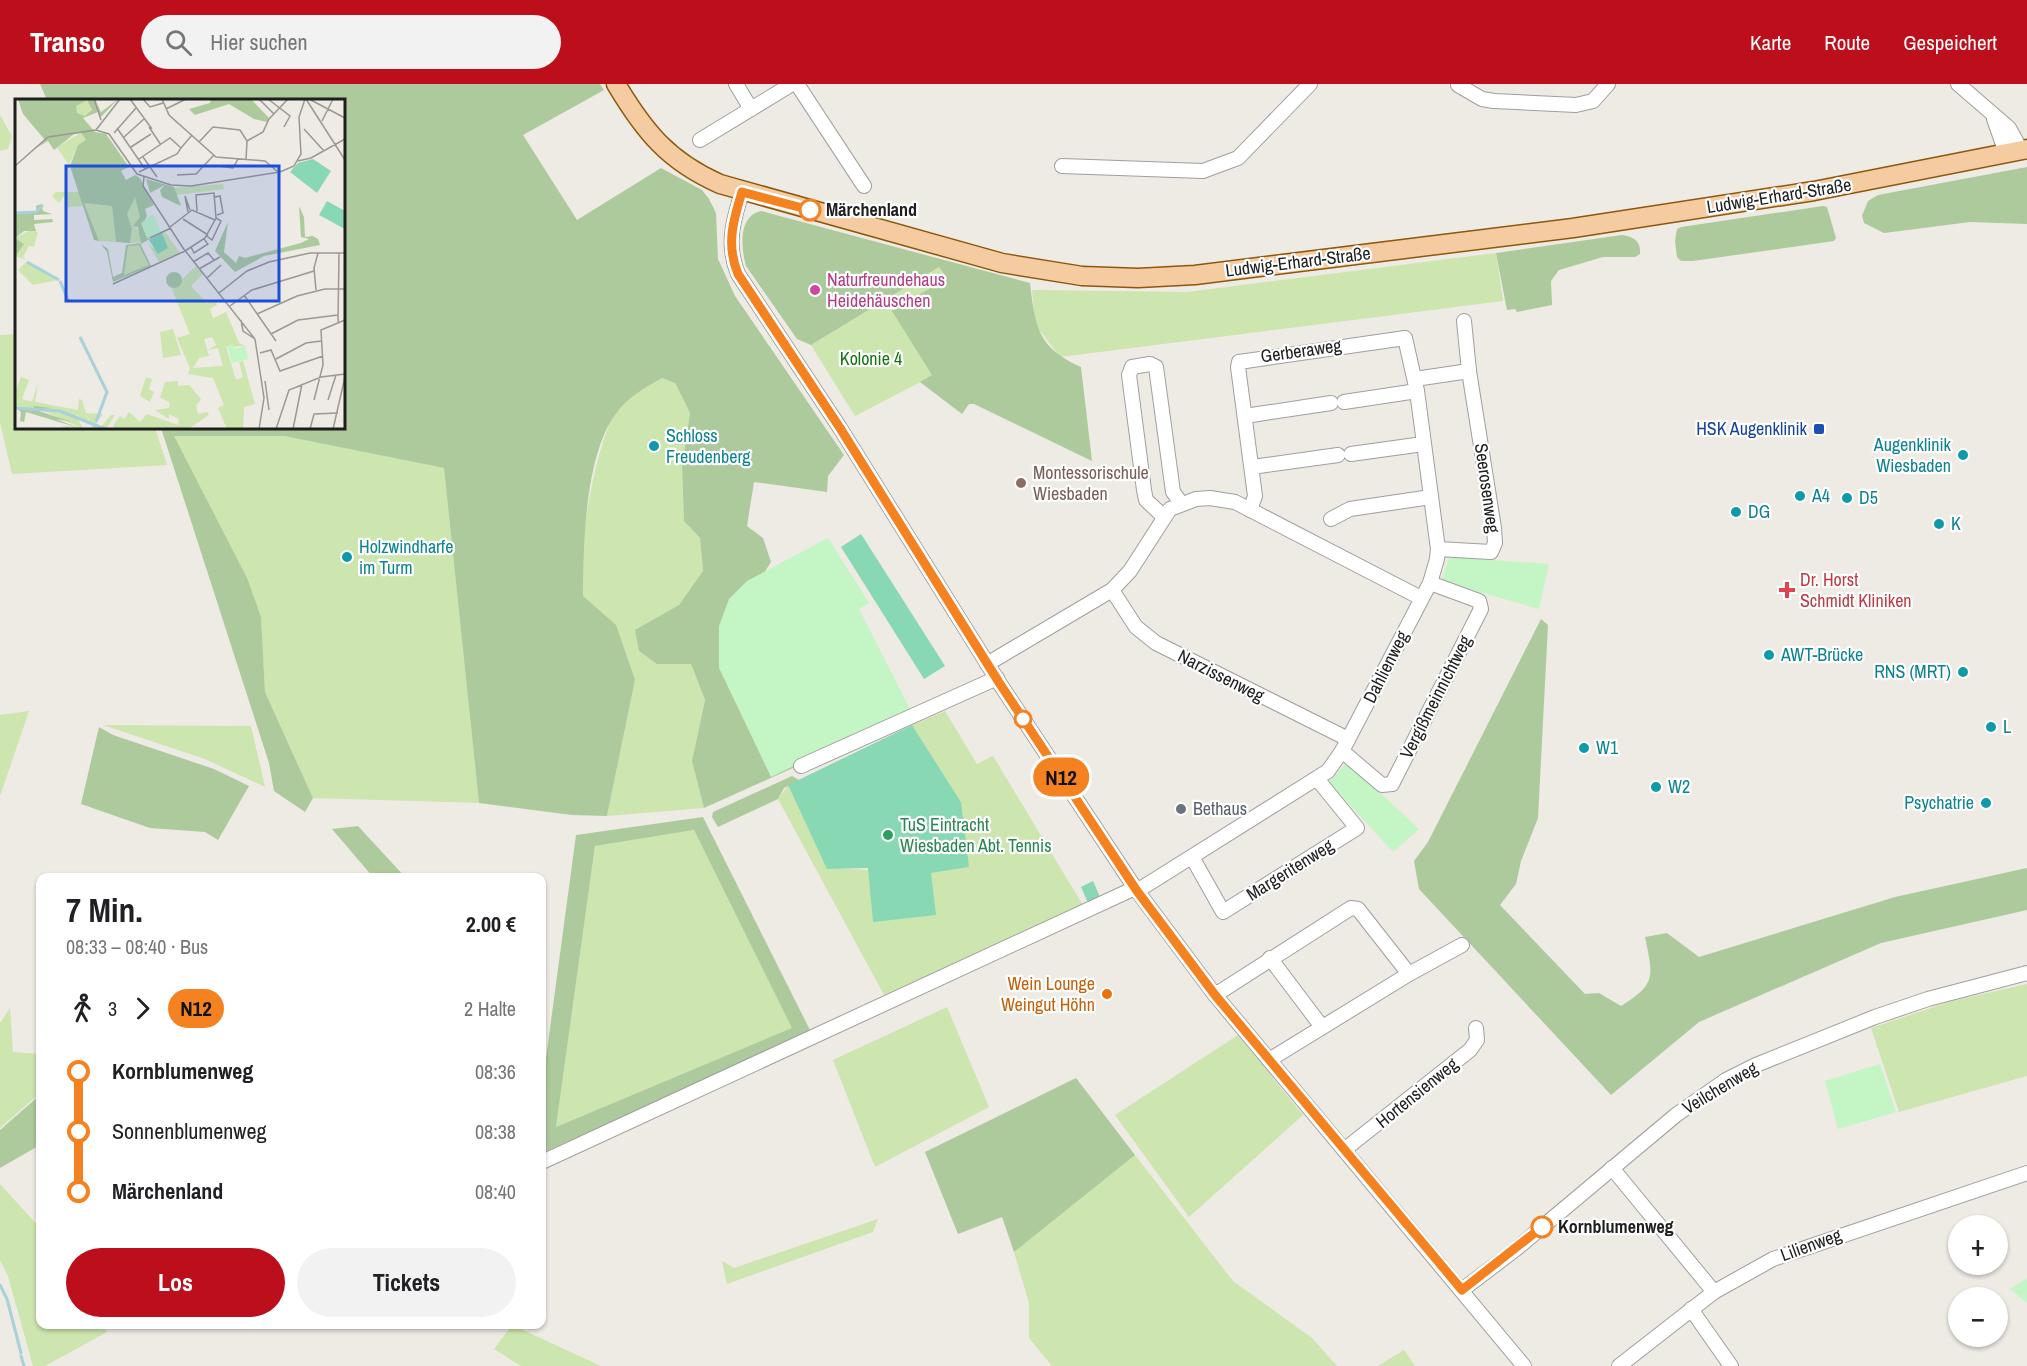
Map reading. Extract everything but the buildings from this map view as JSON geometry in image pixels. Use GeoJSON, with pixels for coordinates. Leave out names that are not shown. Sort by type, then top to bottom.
{"type":"FeatureCollection","features":[{"type":"Feature","properties":{"kind":"main road","name":"Ludwig-Erhard-Straße"},"geometry":{"type":"LineString","coordinates":[[616,84],[639,122],[668,153],[706,178],[742,192],[1014,265],[1082,276],[1138,278],[1206,274],[1573,228],[1814,191],[2018,151]]}},
{"type":"Feature","properties":{"kind":"street"},"geometry":{"type":"LineString","coordinates":[[736,84],[752,109]]}},
{"type":"Feature","properties":{"kind":"street"},"geometry":{"type":"LineString","coordinates":[[700,140],[792,84]]}},
{"type":"Feature","properties":{"kind":"street"},"geometry":{"type":"LineString","coordinates":[[797,84],[864,186]]}},
{"type":"Feature","properties":{"kind":"street"},"geometry":{"type":"LineString","coordinates":[[1062,166],[1203,171],[1238,158],[1310,84]]}},
{"type":"Feature","properties":{"kind":"street"},"geometry":{"type":"LineString","coordinates":[[1458,85],[1482,99],[1576,105],[1593,101],[1608,84]]}},
{"type":"Feature","properties":{"kind":"street"},"geometry":{"type":"LineString","coordinates":[[1958,84],[1992,115],[1999,128],[2018,151]]}},
{"type":"Feature","properties":{"kind":"street"},"geometry":{"type":"LineString","coordinates":[[742,192],[730,235],[732,256],[738,274],[840,428],[987,664],[1136,889],[1215,995],[1524,1366]]}},
{"type":"Feature","properties":{"kind":"street","name":"Seerosenweg"},"geometry":{"type":"LineString","coordinates":[[1438,549],[1488,552],[1494,548],[1494,528],[1469,371],[1464,321]]}},
{"type":"Feature","properties":{"kind":"street","name":"Dahlienweg"},"geometry":{"type":"LineString","coordinates":[[546,1159],[1136,889],[1318,780],[1328,771],[1345,745],[1430,583],[1436,567],[1438,549],[1416,385],[1405,338]]}},
{"type":"Feature","properties":{"kind":"street","name":"Gerberaweg"},"geometry":{"type":"LineString","coordinates":[[1250,510],[1256,496],[1238,367],[1244,360],[1405,338]]}},
{"type":"Feature","properties":{"kind":"street"},"geometry":{"type":"LineString","coordinates":[[1164,518],[1146,500],[1130,375],[1132,367],[1150,364],[1156,367],[1173,492],[1181,503]]}},
{"type":"Feature","properties":{"kind":"street"},"geometry":{"type":"LineString","coordinates":[[1245,416],[1337,403],[1469,371]]}},
{"type":"Feature","properties":{"kind":"street"},"geometry":{"type":"LineString","coordinates":[[1252,467],[1423,444]]}},
{"type":"Feature","properties":{"kind":"street"},"geometry":{"type":"LineString","coordinates":[[1331,519],[1350,509],[1431,497]]}},
{"type":"Feature","properties":{"kind":"street"},"geometry":{"type":"LineString","coordinates":[[987,664],[1112,590],[1130,571],[1170,509],[1181,503],[1210,498],[1235,502],[1421,598]]}},
{"type":"Feature","properties":{"kind":"street","name":"Vergißmeinnichtweg"},"geometry":{"type":"LineString","coordinates":[[1345,745],[1382,784],[1392,784],[1481,609],[1479,601],[1430,583]]}},
{"type":"Feature","properties":{"kind":"street","name":"Narzissenweg"},"geometry":{"type":"LineString","coordinates":[[1112,590],[1136,627],[1156,643],[1345,745]]}},
{"type":"Feature","properties":{"kind":"street"},"geometry":{"type":"LineString","coordinates":[[801,766],[997,678]]}},
{"type":"Feature","properties":{"kind":"street","name":"Margeritenweg"},"geometry":{"type":"LineString","coordinates":[[1192,857],[1224,912],[1357,828],[1318,780]]}},
{"type":"Feature","properties":{"kind":"street"},"geometry":{"type":"LineString","coordinates":[[1215,995],[1270,958],[1355,908],[1409,974]]}},
{"type":"Feature","properties":{"kind":"street"},"geometry":{"type":"LineString","coordinates":[[1269,1060],[1409,974],[1462,945]]}},
{"type":"Feature","properties":{"kind":"street"},"geometry":{"type":"LineString","coordinates":[[1270,958],[1322,1027]]}},
{"type":"Feature","properties":{"kind":"street","name":"Veilchenweg"},"geometry":{"type":"LineString","coordinates":[[1462,1290],[1699,1097],[1756,1065],[1875,1017],[1951,992],[2027,973]]}},
{"type":"Feature","properties":{"kind":"street","name":"Hortensienweg"},"geometry":{"type":"LineString","coordinates":[[1344,1150],[1470,1050],[1477,1040],[1476,1028]]}},
{"type":"Feature","properties":{"kind":"street"},"geometry":{"type":"LineString","coordinates":[[1612,1168],[1714,1292]]}},
{"type":"Feature","properties":{"kind":"street","name":"Lilienweg"},"geometry":{"type":"LineString","coordinates":[[1619,1366],[1714,1292],[1743,1274],[1804,1246],[2027,1173]]}},
{"type":"Feature","properties":{"kind":"street"},"geometry":{"type":"LineString","coordinates":[[1691,1310],[1731,1366]]}},
{"type":"Feature","properties":{"kind":"green space"},"geometry":{"type":"Polygon","coordinates":[[[40,84],[600,84],[604,90],[523,135],[577,220],[661,168],[702,190],[716,213],[718,259],[735,296],[844,455],[828,476],[827,492],[754,482],[747,526],[763,538],[771,562],[764,573],[804,763],[704,808],[692,761],[705,700],[691,664],[657,664],[639,651],[635,630],[679,605],[703,571],[700,538],[684,521],[682,465],[690,413],[675,383],[662,378],[630,398],[615,415],[605,432],[597,454],[588,502],[583,596],[616,625],[635,680],[607,816],[572,815],[479,803],[444,468],[284,436],[174,436],[247,578],[261,617],[265,692],[313,798],[305,812],[274,791],[269,763],[161,429],[345,429],[345,99],[47,99],[40,84]]]}},
{"type":"Feature","properties":{"kind":"green space"},"geometry":{"type":"Polygon","coordinates":[[[0,115],[12,136],[8,149],[0,151],[0,115]]]}},
{"type":"Feature","properties":{"kind":"green space"},"geometry":{"type":"Polygon","coordinates":[[[2027,167],[2027,224],[1970,222],[1884,233],[1864,223],[1862,216],[1868,201],[1878,195],[2027,167]]]}},
{"type":"Feature","properties":{"kind":"green space"},"geometry":{"type":"Polygon","coordinates":[[[1827,207],[1836,238],[1834,241],[1693,261],[1681,261],[1677,257],[1675,241],[1677,229],[1681,227],[1827,207]]]}},
{"type":"Feature","properties":{"kind":"green space"},"geometry":{"type":"Polygon","coordinates":[[[761,211],[1030,283],[1037,324],[1047,344],[1067,360],[1081,367],[1092,461],[974,404],[969,404],[962,414],[920,382],[932,375],[892,311],[947,278],[939,267],[811,345],[797,339],[746,266],[742,242],[745,226],[748,219],[761,211]]]}},
{"type":"Feature","properties":{"kind":"green space"},"geometry":{"type":"Polygon","coordinates":[[[1622,235],[1636,240],[1640,254],[1635,257],[1603,257],[1559,270],[1551,281],[1552,305],[1517,312],[1515,309],[1507,310],[1496,253],[1622,235]]]}},
{"type":"Feature","properties":{"kind":"green space"},"geometry":{"type":"Polygon","coordinates":[[[1496,253],[1503,301],[1060,357],[1035,324],[1032,290],[1187,292],[1496,253]]]}},
{"type":"Feature","properties":{"kind":"green space","name":"Kolonie 4"},"geometry":{"type":"Polygon","coordinates":[[[939,267],[947,278],[932,376],[855,416],[811,345],[939,267]]]}},
{"type":"Feature","properties":{"kind":"green space"},"geometry":{"type":"Polygon","coordinates":[[[15,334],[15,429],[155,429],[167,465],[12,474],[0,422],[0,335],[15,334]]]}},
{"type":"Feature","properties":{"kind":"green space"},"geometry":{"type":"Polygon","coordinates":[[[662,378],[675,383],[690,413],[682,465],[684,521],[700,538],[703,572],[679,605],[635,631],[657,664],[691,664],[705,700],[692,761],[704,808],[607,816],[635,680],[601,629],[584,598],[581,561],[584,534],[594,476],[608,428],[615,414],[625,403],[662,378]]]}},
{"type":"Feature","properties":{"kind":"green space"},"geometry":{"type":"Polygon","coordinates":[[[173,436],[284,436],[444,468],[479,803],[313,798],[265,692],[261,617],[173,436]]]}},
{"type":"Feature","properties":{"kind":"green space"},"geometry":{"type":"Polygon","coordinates":[[[861,534],[945,666],[924,679],[841,547],[861,534]]]}},
{"type":"Feature","properties":{"kind":"green space"},"geometry":{"type":"Polygon","coordinates":[[[828,538],[869,603],[859,609],[910,709],[771,777],[719,668],[719,626],[729,599],[747,581],[828,538]]]}},
{"type":"Feature","properties":{"kind":"green space"},"geometry":{"type":"Polygon","coordinates":[[[1449,557],[1549,564],[1539,609],[1442,581],[1449,557]]]}},
{"type":"Feature","properties":{"kind":"green space"},"geometry":{"type":"Polygon","coordinates":[[[1541,619],[1548,625],[1538,818],[1521,861],[1516,884],[1500,905],[1585,994],[1599,993],[1621,1006],[1641,991],[1650,978],[1650,961],[1645,937],[1667,933],[1699,957],[1895,897],[2027,868],[2027,910],[1881,943],[1699,1022],[1611,1095],[1419,889],[1414,861],[1428,842],[1541,619]]]}},
{"type":"Feature","properties":{"kind":"green space"},"geometry":{"type":"Polygon","coordinates":[[[29,711],[0,796],[0,715],[29,711]]]}},
{"type":"Feature","properties":{"kind":"green space"},"geometry":{"type":"Polygon","coordinates":[[[945,711],[977,764],[993,756],[1084,907],[884,995],[778,799],[788,785],[827,868],[931,873],[968,867],[961,802],[912,725],[945,711]]]}},
{"type":"Feature","properties":{"kind":"green space"},"geometry":{"type":"Polygon","coordinates":[[[103,725],[251,726],[265,787],[205,759],[103,725]]]}},
{"type":"Feature","properties":{"kind":"green space","name":"TuS Eintracht Wiesbaden Abt. Tennis"},"geometry":{"type":"Polygon","coordinates":[[[912,725],[961,802],[969,867],[931,873],[936,915],[873,922],[868,868],[827,869],[788,785],[912,725]]]}},
{"type":"Feature","properties":{"kind":"green space"},"geometry":{"type":"Polygon","coordinates":[[[99,727],[113,735],[214,769],[249,786],[218,840],[205,832],[150,828],[81,804],[99,727]]]}},
{"type":"Feature","properties":{"kind":"green space"},"geometry":{"type":"Polygon","coordinates":[[[1347,762],[1419,829],[1393,852],[1329,782],[1347,762]]]}},
{"type":"Feature","properties":{"kind":"green space"},"geometry":{"type":"Polygon","coordinates":[[[792,776],[799,780],[784,788],[778,799],[718,827],[712,817],[713,812],[792,776]]]}},
{"type":"Feature","properties":{"kind":"green space"},"geometry":{"type":"Polygon","coordinates":[[[703,817],[811,1032],[546,1151],[546,1058],[576,835],[703,817]],[[694,830],[595,846],[556,1127],[792,1028],[694,830]]]}},
{"type":"Feature","properties":{"kind":"green space"},"geometry":{"type":"Polygon","coordinates":[[[358,826],[401,873],[370,873],[332,829],[358,826]]]}},
{"type":"Feature","properties":{"kind":"green space"},"geometry":{"type":"Polygon","coordinates":[[[694,830],[793,1028],[556,1127],[595,846],[694,830]]]}},
{"type":"Feature","properties":{"kind":"green space"},"geometry":{"type":"Polygon","coordinates":[[[1093,881],[1100,897],[1088,903],[1081,887],[1093,881]]]}},
{"type":"Feature","properties":{"kind":"green space"},"geometry":{"type":"Polygon","coordinates":[[[2027,984],[2027,1076],[1899,1112],[1871,1028],[1952,1001],[2027,984]]]}},
{"type":"Feature","properties":{"kind":"green space"},"geometry":{"type":"Polygon","coordinates":[[[947,1007],[989,1107],[875,1167],[833,1060],[947,1007]]]}},
{"type":"Feature","properties":{"kind":"green space"},"geometry":{"type":"Polygon","coordinates":[[[10,1008],[13,1052],[36,1054],[36,1096],[0,1128],[0,1023],[10,1008]]]}},
{"type":"Feature","properties":{"kind":"green space"},"geometry":{"type":"Polygon","coordinates":[[[1238,1035],[1303,1115],[1189,1217],[1115,1115],[1238,1035]]]}},
{"type":"Feature","properties":{"kind":"green space"},"geometry":{"type":"Polygon","coordinates":[[[1880,1064],[1896,1112],[1838,1129],[1825,1081],[1880,1064]]]}},
{"type":"Feature","properties":{"kind":"green space"},"geometry":{"type":"Polygon","coordinates":[[[1076,1078],[1135,1155],[1014,1252],[1002,1217],[958,1234],[925,1152],[1076,1078]]]}},
{"type":"Feature","properties":{"kind":"green space"},"geometry":{"type":"Polygon","coordinates":[[[36,1098],[36,1147],[0,1168],[0,1130],[36,1098]]]}},
{"type":"Feature","properties":{"kind":"green space"},"geometry":{"type":"Polygon","coordinates":[[[1135,1155],[1233,1281],[1312,1338],[1337,1366],[1052,1366],[1029,1338],[1029,1303],[1014,1252],[1135,1155]]]}},
{"type":"Feature","properties":{"kind":"green space"},"geometry":{"type":"Polygon","coordinates":[[[0,1184],[36,1224],[36,1329],[105,1329],[107,1332],[45,1366],[33,1366],[8,1276],[0,1260],[0,1184]]]}},
{"type":"Feature","properties":{"kind":"green space"},"geometry":{"type":"Polygon","coordinates":[[[878,1219],[873,1232],[727,1284],[722,1261],[734,1268],[878,1219]]]}},
{"type":"Feature","properties":{"kind":"green space"},"geometry":{"type":"Polygon","coordinates":[[[2027,1278],[2027,1303],[2010,1289],[2027,1278]]]}},
{"type":"Feature","properties":{"kind":"green space"},"geometry":{"type":"Polygon","coordinates":[[[509,1329],[521,1329],[601,1366],[521,1366],[494,1349],[509,1329]]]}},
{"type":"Feature","properties":{"kind":"green space"},"geometry":{"type":"Polygon","coordinates":[[[1404,1350],[1415,1366],[1378,1366],[1404,1350]]]}},
{"type":"Feature","properties":{"kind":"waterway"},"geometry":{"type":"LineString","coordinates":[[0,1285],[7,1299],[21,1353]]}},
{"type":"Feature","properties":{"kind":"waterway"},"geometry":{"type":"LineString","coordinates":[[21,1356],[24,1366]]}},
{"type":"Feature","properties":{"kind":"bus line","name":"N12"},"geometry":{"type":"LineString","coordinates":[[810,210],[742,192],[730,235],[732,256],[738,274],[840,428],[959,621],[1137,891],[1215,995],[1462,1290],[1542,1227]]}},
{"type":"Feature","properties":{"kind":"place","name":"Märchenland"},"geometry":{"type":"Point","coordinates":[810,210]}},
{"type":"Feature","properties":{"kind":"place","name":"Naturfreundehaus Heidehäuschen"},"geometry":{"type":"Point","coordinates":[815,290]}},
{"type":"Feature","properties":{"kind":"place","name":"HSK Augenklinik"},"geometry":{"type":"Point","coordinates":[1819,429]}},
{"type":"Feature","properties":{"kind":"place","name":"Schloss Freudenberg"},"geometry":{"type":"Point","coordinates":[654,446]}},
{"type":"Feature","properties":{"kind":"place","name":"Augenklinik Wiesbaden"},"geometry":{"type":"Point","coordinates":[1963,455]}},
{"type":"Feature","properties":{"kind":"place","name":"Montessorischule Wiesbaden"},"geometry":{"type":"Point","coordinates":[1021,483]}},
{"type":"Feature","properties":{"kind":"place","name":"A4"},"geometry":{"type":"Point","coordinates":[1800,496]}},
{"type":"Feature","properties":{"kind":"place","name":"D5"},"geometry":{"type":"Point","coordinates":[1847,498]}},
{"type":"Feature","properties":{"kind":"place","name":"DG"},"geometry":{"type":"Point","coordinates":[1736,512]}},
{"type":"Feature","properties":{"kind":"place","name":"K"},"geometry":{"type":"Point","coordinates":[1939,524]}},
{"type":"Feature","properties":{"kind":"place","name":"Holzwindharfe im Turm"},"geometry":{"type":"Point","coordinates":[347,557]}},
{"type":"Feature","properties":{"kind":"place","name":"Dr. Horst Schmidt Kliniken"},"geometry":{"type":"Point","coordinates":[1787,590]}},
{"type":"Feature","properties":{"kind":"place","name":"AWT-Brücke"},"geometry":{"type":"Point","coordinates":[1769,655]}},
{"type":"Feature","properties":{"kind":"place","name":"RNS (MRT)"},"geometry":{"type":"Point","coordinates":[1963,672]}},
{"type":"Feature","properties":{"kind":"place","name":"L"},"geometry":{"type":"Point","coordinates":[1991,727]}},
{"type":"Feature","properties":{"kind":"place","name":"W1"},"geometry":{"type":"Point","coordinates":[1584,748]}},
{"type":"Feature","properties":{"kind":"place","name":"W2"},"geometry":{"type":"Point","coordinates":[1656,787]}},
{"type":"Feature","properties":{"kind":"place","name":"Psychatrie"},"geometry":{"type":"Point","coordinates":[1986,803]}},
{"type":"Feature","properties":{"kind":"place","name":"Bethaus"},"geometry":{"type":"Point","coordinates":[1181,809]}},
{"type":"Feature","properties":{"kind":"place","name":"TuS Eintracht Wiesbaden Abt. Tennis"},"geometry":{"type":"Point","coordinates":[888,835]}},
{"type":"Feature","properties":{"kind":"place","name":"Wein Lounge Weingut Höhn"},"geometry":{"type":"Point","coordinates":[1107,994]}},
{"type":"Feature","properties":{"kind":"place","name":"Kornblumenweg"},"geometry":{"type":"Point","coordinates":[1542,1227]}}]}
